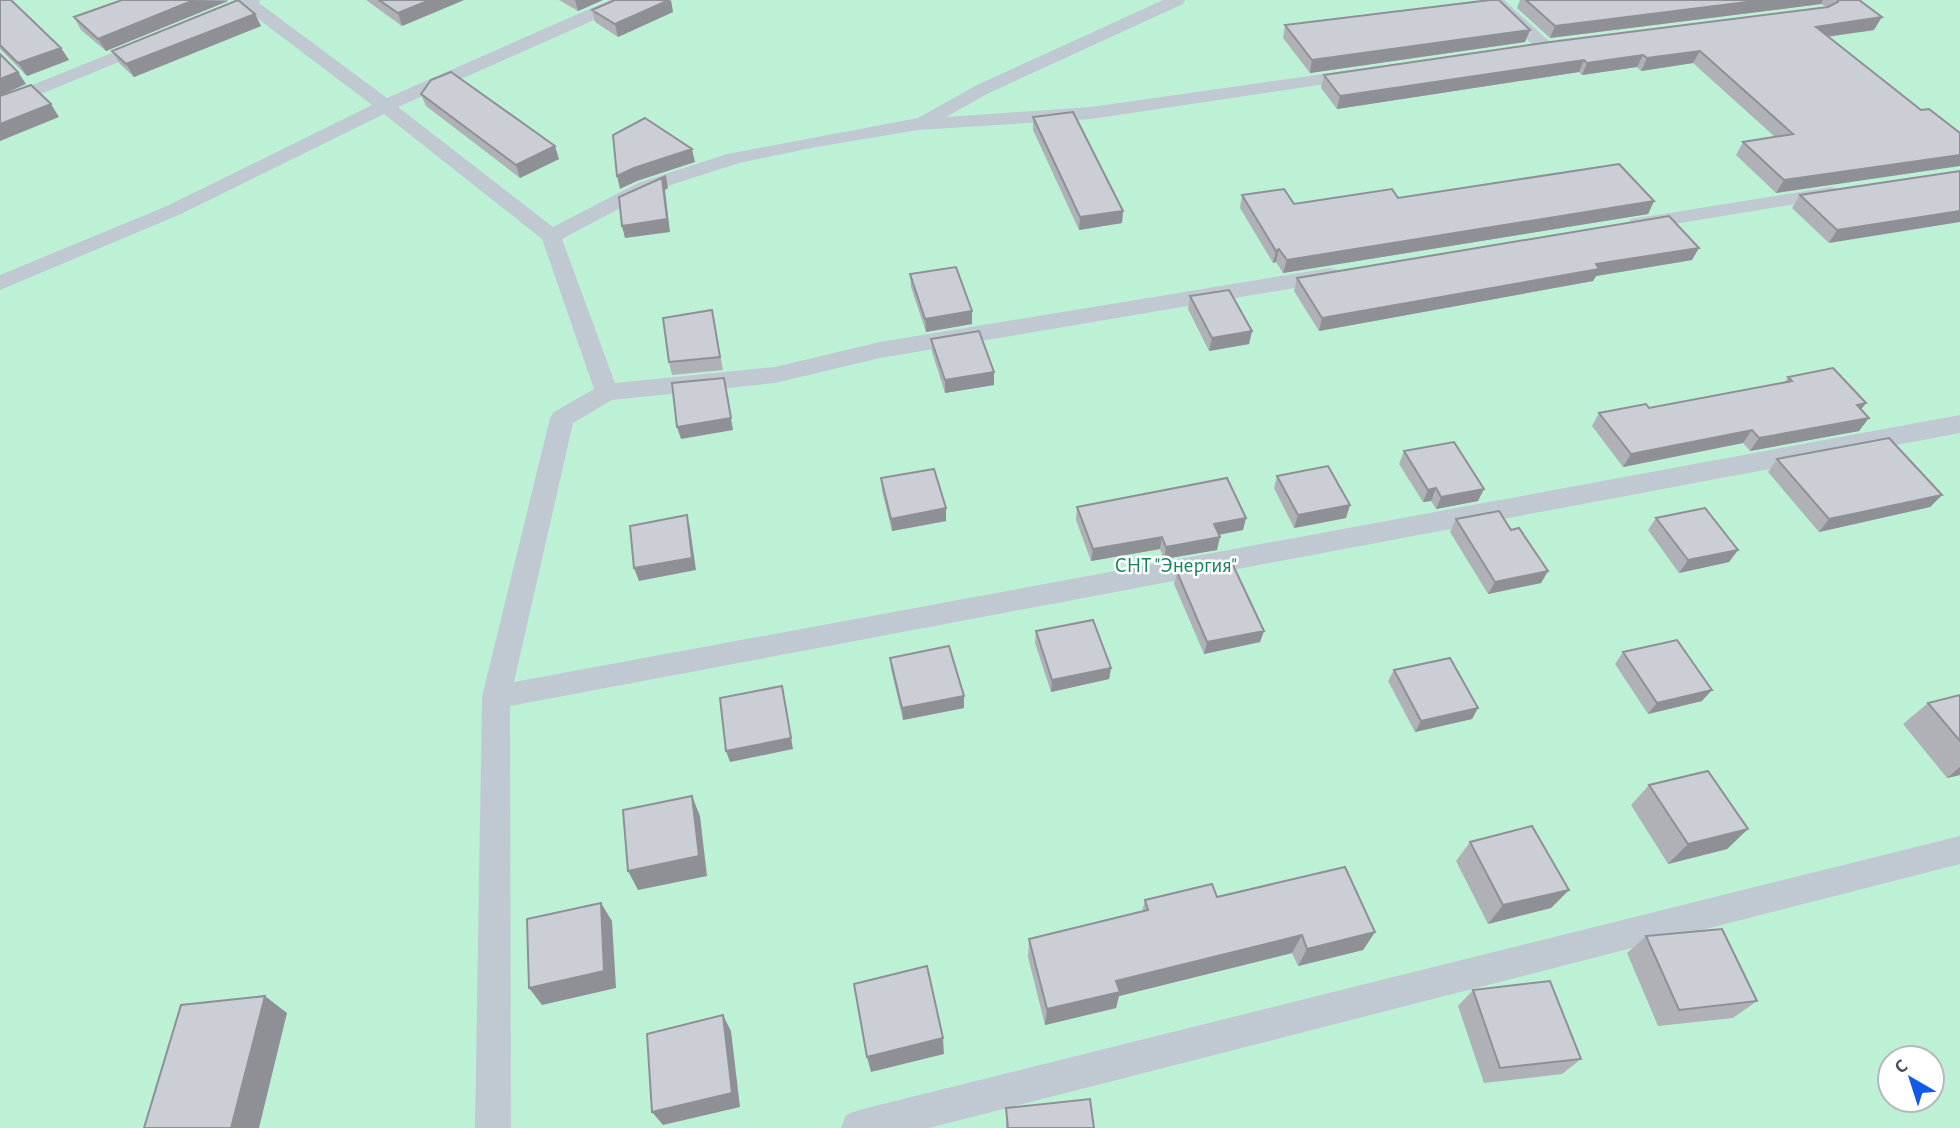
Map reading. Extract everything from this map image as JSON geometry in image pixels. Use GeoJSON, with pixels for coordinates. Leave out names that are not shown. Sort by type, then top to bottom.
{"type":"FeatureCollection","features":[{"type":"Feature","properties":{"kind":"lane"},"geometry":{"type":"LineString","coordinates":[[0,283],[174,210],[385,106],[624,0]]}},
{"type":"Feature","properties":{"kind":"lane"},"geometry":{"type":"LineString","coordinates":[[918,124],[983,89],[1177,0]]}},
{"type":"Feature","properties":{"kind":"lane"},"geometry":{"type":"LineString","coordinates":[[1494,0],[1552,47]]}},
{"type":"Feature","properties":{"kind":"lane"},"geometry":{"type":"LineString","coordinates":[[245,3],[385,106],[551,236],[607,392]]}},
{"type":"Feature","properties":{"kind":"lane"},"geometry":{"type":"LineString","coordinates":[[0,105],[161,38]]}},
{"type":"Feature","properties":{"kind":"lane"},"geometry":{"type":"LineString","coordinates":[[1517,51],[1552,47]]}},
{"type":"Feature","properties":{"kind":"lane"},"geometry":{"type":"LineString","coordinates":[[551,236],[645,187],[747,155],[918,124],[1091,113],[1380,71]]}},
{"type":"Feature","properties":{"kind":"lane"},"geometry":{"type":"LineString","coordinates":[[1621,227],[1852,190]]}},
{"type":"Feature","properties":{"kind":"lane"},"geometry":{"type":"LineString","coordinates":[[493,1128],[496,697],[562,418],[607,392],[775,375],[880,350],[1346,273]]}},
{"type":"Feature","properties":{"kind":"lane"},"geometry":{"type":"LineString","coordinates":[[496,697],[1960,424]]}},
{"type":"Feature","properties":{"kind":"lane"},"geometry":{"type":"LineString","coordinates":[[859,1128],[1960,850]]}},
{"type":"Feature","properties":{"kind":"green space","name":"СНТ \"Энергия\""},"geometry":{"type":"Polygon","coordinates":[[[0,0],[1960,0],[1960,1128],[0,1128],[0,0]]]}},
{"type":"Feature","properties":{"kind":"building"},"geometry":{"type":"Polygon","coordinates":[[[0,0],[11,0],[61,48],[18,63],[0,45],[0,0]]]}},
{"type":"Feature","properties":{"kind":"building"},"geometry":{"type":"Polygon","coordinates":[[[122,0],[194,0],[98,39],[74,17],[122,0]]]}},
{"type":"Feature","properties":{"kind":"building"},"geometry":{"type":"Polygon","coordinates":[[[238,0],[255,14],[126,64],[112,51],[238,0]]]}},
{"type":"Feature","properties":{"kind":"building"},"geometry":{"type":"Polygon","coordinates":[[[379,0],[430,0],[398,13],[379,0]]]}},
{"type":"Feature","properties":{"kind":"building"},"geometry":{"type":"Polygon","coordinates":[[[615,0],[669,0],[615,24],[592,10],[615,0]]]}},
{"type":"Feature","properties":{"kind":"building"},"geometry":{"type":"Polygon","coordinates":[[[1499,0],[1530,30],[1312,60],[1285,25],[1499,0]]]}},
{"type":"Feature","properties":{"kind":"building"},"geometry":{"type":"Polygon","coordinates":[[[1526,0],[1763,0],[1555,26],[1526,0]]]}},
{"type":"Feature","properties":{"kind":"building"},"geometry":{"type":"Polygon","coordinates":[[[1838,0],[1859,0],[1882,17],[1816,27],[1921,110],[1929,109],[1960,133],[1960,155],[1784,180],[1743,142],[1793,134],[1700,51],[1587,63],[1584,60],[1340,96],[1324,75],[1550,42],[1828,7],[1838,0]]]}},
{"type":"Feature","properties":{"kind":"building"},"geometry":{"type":"Polygon","coordinates":[[[0,54],[18,72],[0,79],[0,54]]]}},
{"type":"Feature","properties":{"kind":"building"},"geometry":{"type":"Polygon","coordinates":[[[451,72],[555,146],[516,165],[421,94],[431,80],[451,72]]]}},
{"type":"Feature","properties":{"kind":"building"},"geometry":{"type":"Polygon","coordinates":[[[31,85],[51,104],[0,124],[0,96],[31,85]]]}},
{"type":"Feature","properties":{"kind":"building"},"geometry":{"type":"Polygon","coordinates":[[[1073,112],[1123,211],[1080,217],[1033,117],[1073,112]]]}},
{"type":"Feature","properties":{"kind":"building"},"geometry":{"type":"Polygon","coordinates":[[[645,118],[692,149],[617,176],[613,135],[645,118]]]}},
{"type":"Feature","properties":{"kind":"building"},"geometry":{"type":"Polygon","coordinates":[[[1619,164],[1654,201],[1287,260],[1279,249],[1276,251],[1242,195],[1284,189],[1294,204],[1392,189],[1398,198],[1619,164]]]}},
{"type":"Feature","properties":{"kind":"building"},"geometry":{"type":"Polygon","coordinates":[[[1960,171],[1960,211],[1837,230],[1800,195],[1960,171]]]}},
{"type":"Feature","properties":{"kind":"building"},"geometry":{"type":"Polygon","coordinates":[[[666,176],[662,178],[667,219],[622,226],[619,197],[666,176]]]}},
{"type":"Feature","properties":{"kind":"building"},"geometry":{"type":"Polygon","coordinates":[[[1669,216],[1699,248],[1596,264],[1599,269],[1322,318],[1297,278],[1669,216]]]}},
{"type":"Feature","properties":{"kind":"building"},"geometry":{"type":"Polygon","coordinates":[[[956,267],[972,311],[925,319],[910,274],[956,267]]]}},
{"type":"Feature","properties":{"kind":"building"},"geometry":{"type":"Polygon","coordinates":[[[1229,290],[1252,331],[1212,338],[1190,296],[1229,290]]]}},
{"type":"Feature","properties":{"kind":"building"},"geometry":{"type":"Polygon","coordinates":[[[712,310],[720,357],[669,362],[663,318],[712,310]]]}},
{"type":"Feature","properties":{"kind":"building"},"geometry":{"type":"Polygon","coordinates":[[[979,331],[994,372],[945,380],[931,339],[979,331]]]}},
{"type":"Feature","properties":{"kind":"building"},"geometry":{"type":"Polygon","coordinates":[[[1833,368],[1866,403],[1857,405],[1869,418],[1759,438],[1752,430],[1631,454],[1599,413],[1646,404],[1649,408],[1792,381],[1788,377],[1833,368]]]}},
{"type":"Feature","properties":{"kind":"building"},"geometry":{"type":"Polygon","coordinates":[[[724,378],[731,418],[677,427],[672,383],[724,378]]]}},
{"type":"Feature","properties":{"kind":"building"},"geometry":{"type":"Polygon","coordinates":[[[1889,438],[1942,495],[1829,519],[1777,459],[1889,438]]]}},
{"type":"Feature","properties":{"kind":"building"},"geometry":{"type":"Polygon","coordinates":[[[1454,442],[1484,489],[1441,497],[1436,488],[1428,490],[1404,451],[1454,442]]]}},
{"type":"Feature","properties":{"kind":"building"},"geometry":{"type":"Polygon","coordinates":[[[1328,466],[1350,505],[1298,515],[1277,476],[1328,466]]]}},
{"type":"Feature","properties":{"kind":"building"},"geometry":{"type":"Polygon","coordinates":[[[934,469],[946,508],[891,519],[881,478],[934,469]]]}},
{"type":"Feature","properties":{"kind":"building"},"geometry":{"type":"Polygon","coordinates":[[[1227,478],[1246,518],[1214,524],[1220,537],[1166,547],[1162,537],[1093,549],[1077,507],[1227,478]]]}},
{"type":"Feature","properties":{"kind":"building"},"geometry":{"type":"Polygon","coordinates":[[[1705,508],[1738,550],[1688,560],[1656,518],[1705,508]]]}},
{"type":"Feature","properties":{"kind":"building"},"geometry":{"type":"Polygon","coordinates":[[[1499,511],[1511,530],[1519,528],[1548,571],[1495,582],[1456,519],[1499,511]]]}},
{"type":"Feature","properties":{"kind":"building"},"geometry":{"type":"Polygon","coordinates":[[[687,515],[692,558],[634,568],[630,526],[687,515]]]}},
{"type":"Feature","properties":{"kind":"building"},"geometry":{"type":"Polygon","coordinates":[[[1231,561],[1264,631],[1207,642],[1177,572],[1231,561]]]}},
{"type":"Feature","properties":{"kind":"building"},"geometry":{"type":"Polygon","coordinates":[[[1093,620],[1111,668],[1052,680],[1036,631],[1093,620]]]}},
{"type":"Feature","properties":{"kind":"building"},"geometry":{"type":"Polygon","coordinates":[[[1677,640],[1712,690],[1657,703],[1623,652],[1677,640]]]}},
{"type":"Feature","properties":{"kind":"building"},"geometry":{"type":"Polygon","coordinates":[[[949,646],[964,696],[902,708],[890,658],[949,646]]]}},
{"type":"Feature","properties":{"kind":"building"},"geometry":{"type":"Polygon","coordinates":[[[1450,658],[1478,708],[1421,721],[1394,670],[1450,658]]]}},
{"type":"Feature","properties":{"kind":"building"},"geometry":{"type":"Polygon","coordinates":[[[782,686],[791,738],[726,751],[720,698],[782,686]]]}},
{"type":"Feature","properties":{"kind":"building"},"geometry":{"type":"Polygon","coordinates":[[[1960,695],[1960,741],[1928,703],[1960,695]]]}},
{"type":"Feature","properties":{"kind":"building"},"geometry":{"type":"Polygon","coordinates":[[[1708,771],[1748,829],[1688,844],[1649,785],[1708,771]]]}},
{"type":"Feature","properties":{"kind":"building"},"geometry":{"type":"Polygon","coordinates":[[[692,796],[699,856],[628,871],[623,810],[692,796]]]}},
{"type":"Feature","properties":{"kind":"building"},"geometry":{"type":"Polygon","coordinates":[[[1532,826],[1569,890],[1503,905],[1470,842],[1532,826]]]}},
{"type":"Feature","properties":{"kind":"building"},"geometry":{"type":"Polygon","coordinates":[[[1345,867],[1375,932],[1307,949],[1302,935],[1116,981],[1120,992],[1047,1009],[1029,939],[1148,910],[1145,900],[1212,884],[1217,897],[1345,867]]]}},
{"type":"Feature","properties":{"kind":"building"},"geometry":{"type":"Polygon","coordinates":[[[601,903],[604,971],[529,988],[527,919],[601,903]]]}},
{"type":"Feature","properties":{"kind":"building"},"geometry":{"type":"Polygon","coordinates":[[[1722,929],[1757,1001],[1679,1010],[1646,936],[1722,929]]]}},
{"type":"Feature","properties":{"kind":"building"},"geometry":{"type":"Polygon","coordinates":[[[927,966],[943,1038],[867,1057],[854,984],[927,966]]]}},
{"type":"Feature","properties":{"kind":"building"},"geometry":{"type":"Polygon","coordinates":[[[1550,981],[1581,1059],[1500,1068],[1473,990],[1550,981]]]}},
{"type":"Feature","properties":{"kind":"building"},"geometry":{"type":"Polygon","coordinates":[[[265,996],[231,1128],[144,1128],[181,1005],[265,996]]]}},
{"type":"Feature","properties":{"kind":"building"},"geometry":{"type":"Polygon","coordinates":[[[723,1015],[732,1093],[652,1112],[647,1034],[723,1015]]]}},
{"type":"Feature","properties":{"kind":"building"},"geometry":{"type":"Polygon","coordinates":[[[1090,1099],[1094,1128],[1008,1128],[1006,1108],[1090,1099]]]}}]}
